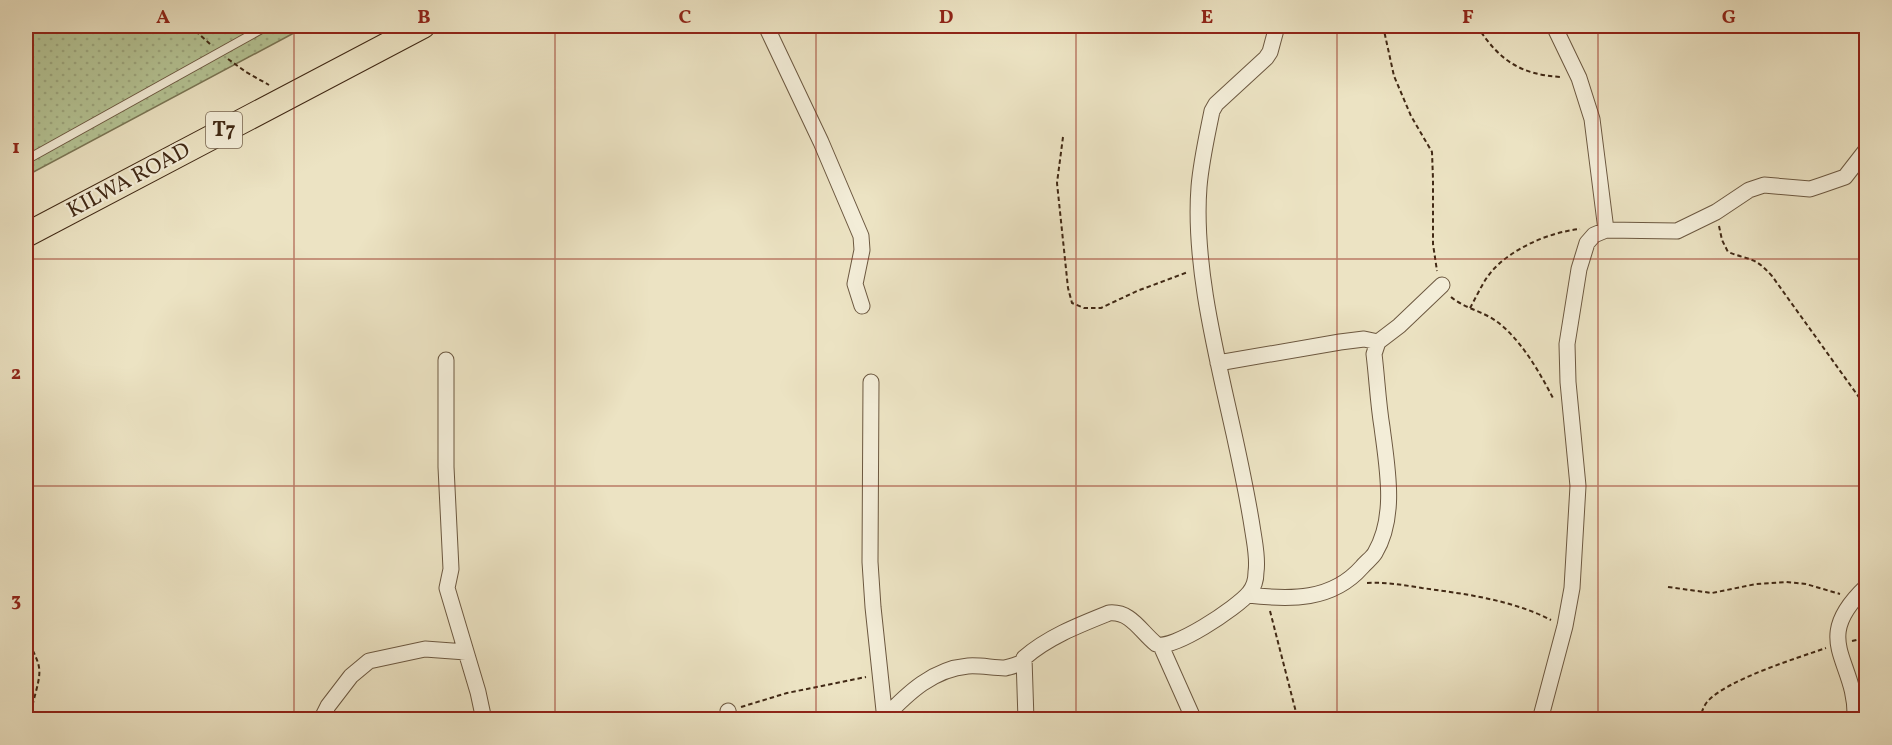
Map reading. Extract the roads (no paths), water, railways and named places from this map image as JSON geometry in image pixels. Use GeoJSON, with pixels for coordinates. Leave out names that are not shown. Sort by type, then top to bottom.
{"type":"FeatureCollection","features":[{"type":"Feature","properties":{"kind":"highway","name":"KILWA ROAD"},"geometry":{"type":"LineString","coordinates":[[26,235],[423,26]]}},
{"type":"Feature","properties":{"kind":"street"},"geometry":{"type":"LineString","coordinates":[[766,26],[821,142],[861,236],[862,250],[855,284],[862,306]]}},
{"type":"Feature","properties":{"kind":"street"},"geometry":{"type":"LineString","coordinates":[[1161,646],[1188,636],[1248,595],[1255,582],[1256,554],[1251,514],[1218,363],[1202,267],[1198,225],[1199,187],[1212,111],[1216,104],[1266,58],[1270,52],[1276,26]]}},
{"type":"Feature","properties":{"kind":"street"},"geometry":{"type":"LineString","coordinates":[[1554,26],[1579,78],[1592,119],[1600,233]]}},
{"type":"Feature","properties":{"kind":"street"},"geometry":{"type":"LineString","coordinates":[[1540,720],[1565,626],[1572,588],[1578,486],[1568,382],[1567,344],[1579,269],[1587,243],[1600,233],[1677,231],[1716,212],[1749,190],[1764,185],[1810,189],[1840,179],[1849,173],[1866,150]]}},
{"type":"Feature","properties":{"kind":"street"},"geometry":{"type":"LineString","coordinates":[[1248,595],[1267,597],[1321,594],[1341,586],[1357,573],[1375,553],[1385,526],[1389,495],[1374,354],[1378,342],[1399,326],[1442,285]]}},
{"type":"Feature","properties":{"kind":"street"},"geometry":{"type":"LineString","coordinates":[[1218,363],[1340,342],[1364,339],[1378,342]]}},
{"type":"Feature","properties":{"kind":"street"},"geometry":{"type":"LineString","coordinates":[[446,360],[446,477],[451,569],[447,588],[484,720]]}},
{"type":"Feature","properties":{"kind":"street"},"geometry":{"type":"LineString","coordinates":[[871,382],[870,562],[879,675],[885,718]]}},
{"type":"Feature","properties":{"kind":"street"},"geometry":{"type":"LineString","coordinates":[[1855,720],[1853,691],[1837,644],[1838,630],[1854,598],[1866,586]]}},
{"type":"Feature","properties":{"kind":"street"},"geometry":{"type":"LineString","coordinates":[[1026,720],[1024,662],[1026,656],[1048,640],[1070,629],[1109,613],[1122,613],[1161,646],[1194,720]]}},
{"type":"Feature","properties":{"kind":"street"},"geometry":{"type":"LineString","coordinates":[[321,720],[328,706],[351,676],[369,662],[425,650],[466,652]]}},
{"type":"Feature","properties":{"kind":"street"},"geometry":{"type":"LineString","coordinates":[[885,718],[919,686],[948,669],[968,666],[1006,668],[1024,662]]}},
{"type":"Feature","properties":{"kind":"lane"},"geometry":{"type":"LineString","coordinates":[[26,160],[267,26]]}}]}
